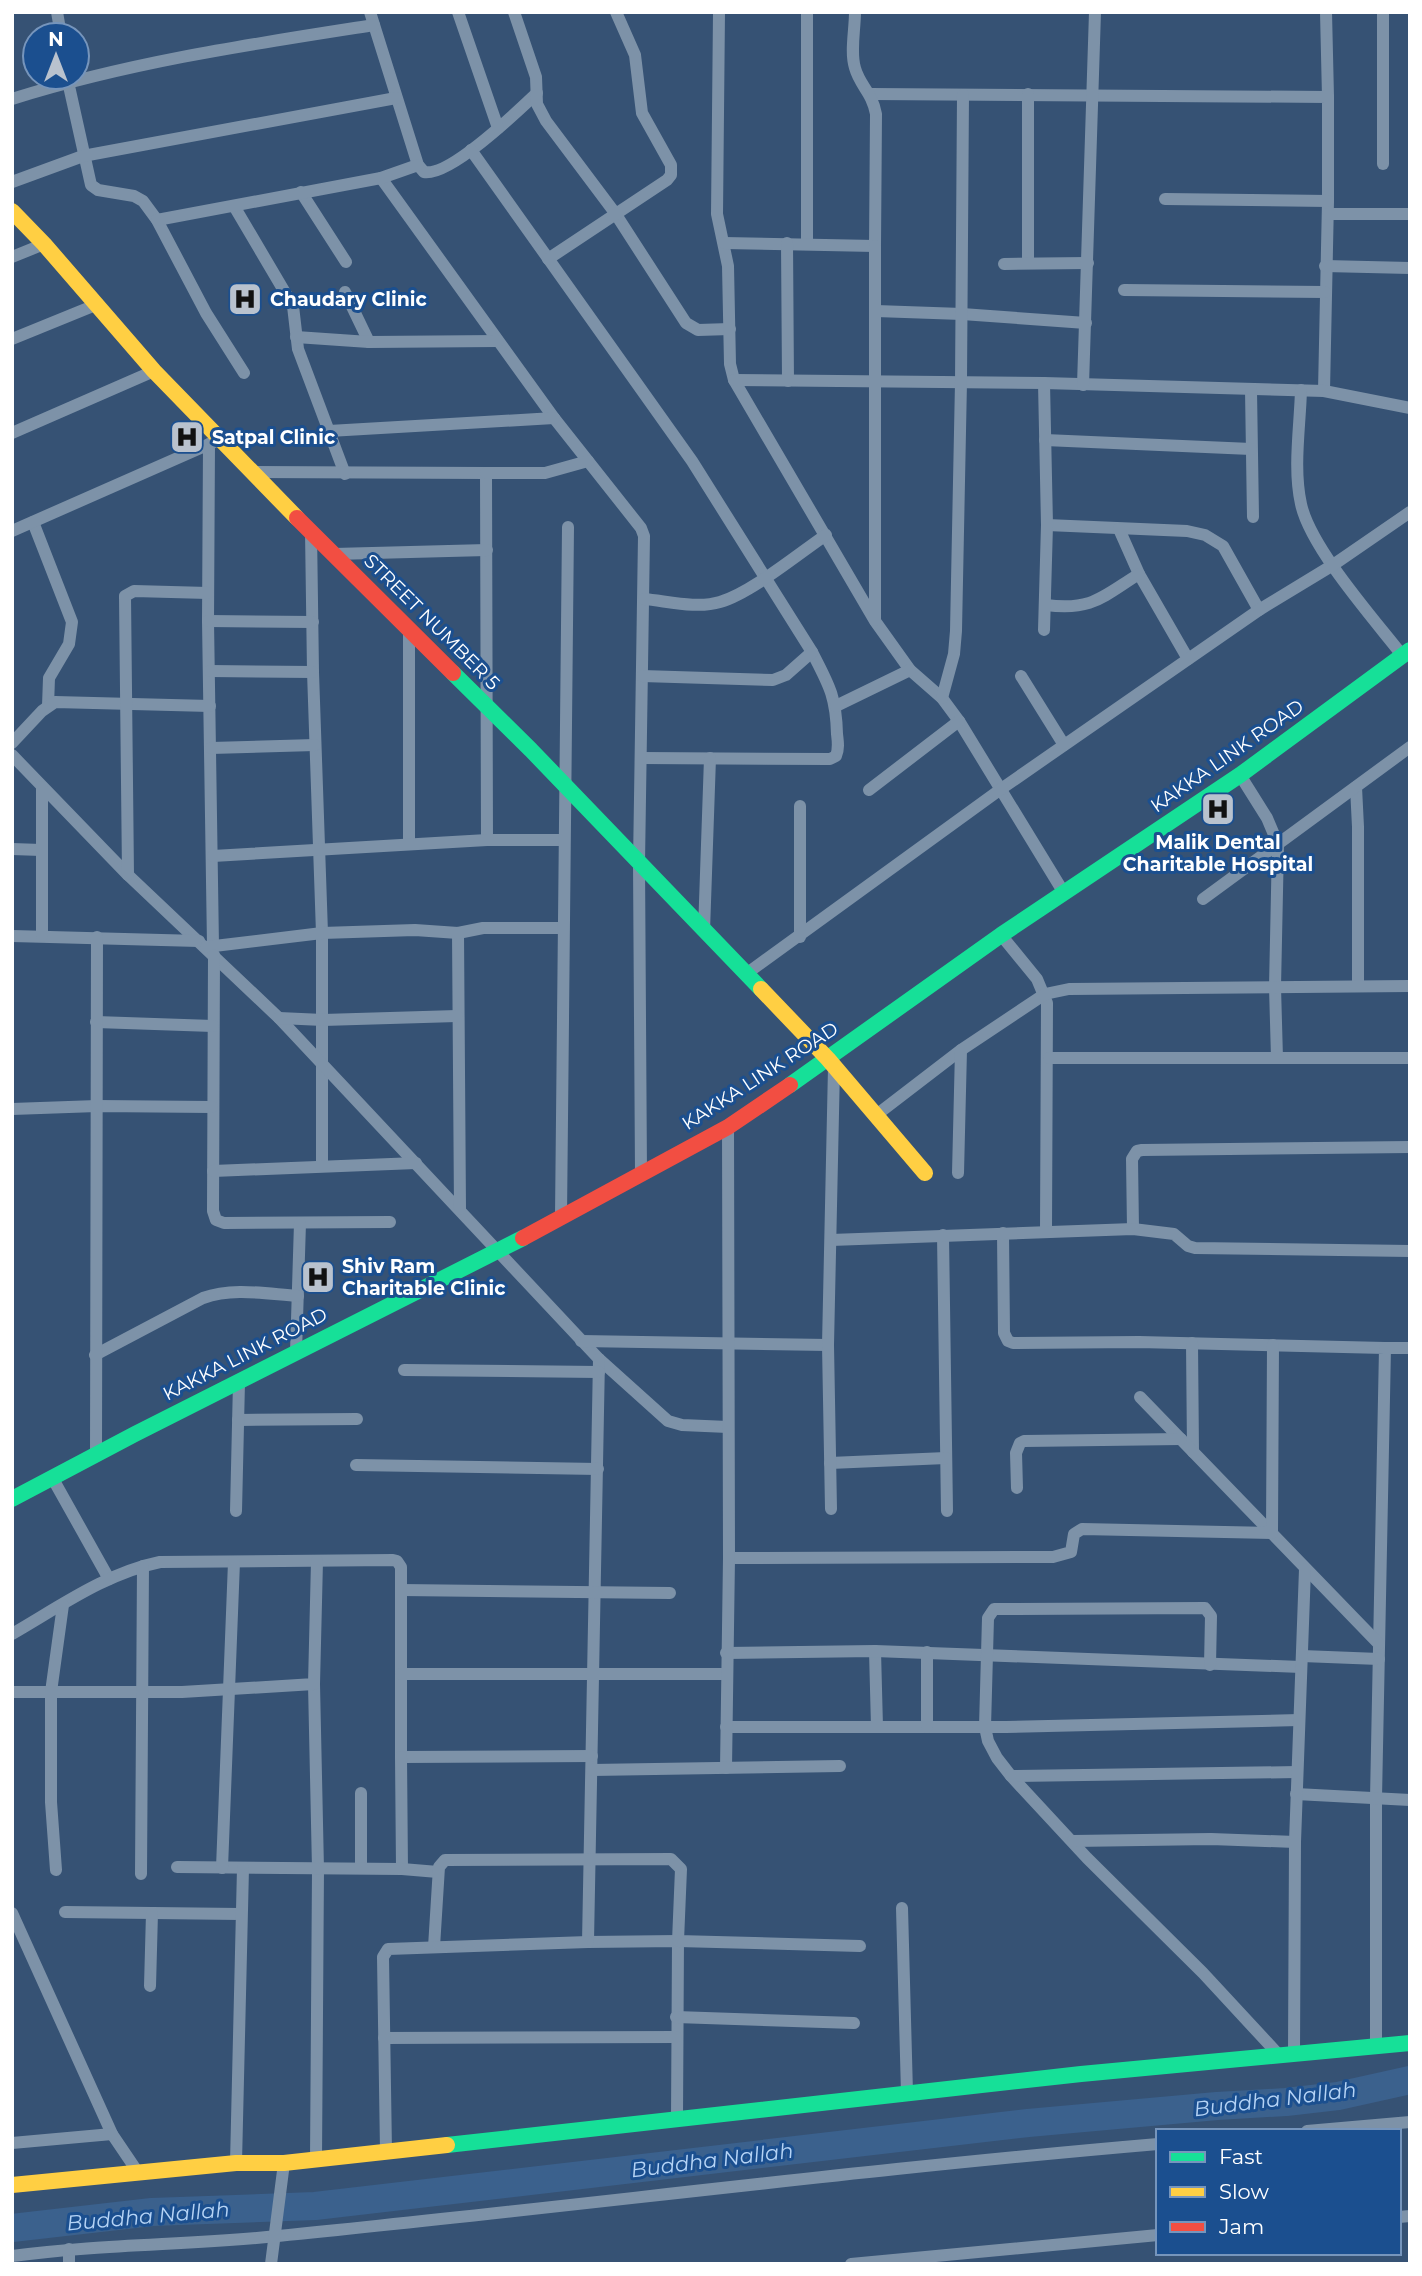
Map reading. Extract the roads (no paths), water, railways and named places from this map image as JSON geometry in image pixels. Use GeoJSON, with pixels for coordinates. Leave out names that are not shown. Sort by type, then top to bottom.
{"type":"FeatureCollection","features":[{"type":"Feature","properties":{"kind":"street"},"geometry":{"type":"LineString","coordinates":[[458,12],[498,128]]}},
{"type":"Feature","properties":{"kind":"street"},"geometry":{"type":"LineString","coordinates":[[514,12],[532,65],[540,112],[615,213],[686,323],[698,330],[730,329]]}},
{"type":"Feature","properties":{"kind":"street"},"geometry":{"type":"LineString","coordinates":[[548,259],[667,180],[672,170],[669,159],[642,113],[635,55],[616,12]]}},
{"type":"Feature","properties":{"kind":"street"},"geometry":{"type":"LineString","coordinates":[[719,12],[717,214],[728,266],[730,363],[734,380],[875,621],[910,670],[942,698],[959,721],[1064,893]]}},
{"type":"Feature","properties":{"kind":"street"},"geometry":{"type":"LineString","coordinates":[[807,12],[807,243]]}},
{"type":"Feature","properties":{"kind":"street"},"geometry":{"type":"LineString","coordinates":[[855,12],[854,66],[858,77],[871,94],[876,114],[875,621]]}},
{"type":"Feature","properties":{"kind":"street"},"geometry":{"type":"LineString","coordinates":[[1083,385],[1095,12]]}},
{"type":"Feature","properties":{"kind":"street"},"geometry":{"type":"LineString","coordinates":[[1324,391],[1328,207],[1326,12]]}},
{"type":"Feature","properties":{"kind":"street"},"geometry":{"type":"LineString","coordinates":[[1383,12],[1383,164]]}},
{"type":"Feature","properties":{"kind":"street"},"geometry":{"type":"LineString","coordinates":[[91,74],[372,18],[418,166],[424,172],[435,172],[471,150],[537,93]]}},
{"type":"Feature","properties":{"kind":"street"},"geometry":{"type":"LineString","coordinates":[[12,99],[34,91]]}},
{"type":"Feature","properties":{"kind":"street"},"geometry":{"type":"LineString","coordinates":[[70,91],[90,185],[98,190],[138,197],[157,220],[206,313],[244,373]]}},
{"type":"Feature","properties":{"kind":"street"},"geometry":{"type":"LineString","coordinates":[[871,94],[1328,97]]}},
{"type":"Feature","properties":{"kind":"street"},"geometry":{"type":"LineString","coordinates":[[1028,94],[1028,263]]}},
{"type":"Feature","properties":{"kind":"street"},"geometry":{"type":"LineString","coordinates":[[942,698],[950,673],[956,631],[963,95]]}},
{"type":"Feature","properties":{"kind":"street"},"geometry":{"type":"LineString","coordinates":[[12,182],[83,156],[396,98]]}},
{"type":"Feature","properties":{"kind":"street"},"geometry":{"type":"LineString","coordinates":[[471,150],[692,461],[811,652],[827,681],[836,706],[838,749],[834,758],[641,758]]}},
{"type":"Feature","properties":{"kind":"street"},"geometry":{"type":"LineString","coordinates":[[157,220],[381,178],[418,166]]}},
{"type":"Feature","properties":{"kind":"street"},"geometry":{"type":"LineString","coordinates":[[381,178],[554,418],[641,528],[645,546],[639,863],[641,1174]]}},
{"type":"Feature","properties":{"kind":"street"},"geometry":{"type":"LineString","coordinates":[[301,192],[346,262]]}},
{"type":"Feature","properties":{"kind":"street"},"geometry":{"type":"LineString","coordinates":[[1165,199],[1410,214]]}},
{"type":"Feature","properties":{"kind":"street"},"geometry":{"type":"LineString","coordinates":[[234,206],[293,306],[296,337],[304,367],[345,474]]}},
{"type":"Feature","properties":{"kind":"street","name":"STREET NUMBER 5"},"geometry":{"type":"LineString","coordinates":[[12,211],[98,304],[215,441],[312,531],[564,785],[831,1063],[925,1173]]}},
{"type":"Feature","properties":{"kind":"street"},"geometry":{"type":"LineString","coordinates":[[724,243],[875,246]]}},
{"type":"Feature","properties":{"kind":"street"},"geometry":{"type":"LineString","coordinates":[[787,243],[788,381]]}},
{"type":"Feature","properties":{"kind":"street"},"geometry":{"type":"LineString","coordinates":[[12,257],[44,244]]}},
{"type":"Feature","properties":{"kind":"street"},"geometry":{"type":"LineString","coordinates":[[1004,264],[1088,263]]}},
{"type":"Feature","properties":{"kind":"street"},"geometry":{"type":"LineString","coordinates":[[1325,265],[1410,268]]}},
{"type":"Feature","properties":{"kind":"street"},"geometry":{"type":"LineString","coordinates":[[1124,290],[1325,292]]}},
{"type":"Feature","properties":{"kind":"street"},"geometry":{"type":"LineString","coordinates":[[345,292],[369,342]]}},
{"type":"Feature","properties":{"kind":"street"},"geometry":{"type":"LineString","coordinates":[[12,339],[98,304]]}},
{"type":"Feature","properties":{"kind":"street"},"geometry":{"type":"LineString","coordinates":[[876,311],[1086,323]]}},
{"type":"Feature","properties":{"kind":"street"},"geometry":{"type":"LineString","coordinates":[[296,337],[369,342],[498,341]]}},
{"type":"Feature","properties":{"kind":"street"},"geometry":{"type":"LineString","coordinates":[[12,433],[154,371]]}},
{"type":"Feature","properties":{"kind":"street"},"geometry":{"type":"LineString","coordinates":[[734,380],[1044,383],[1301,390],[1324,391],[1410,408]]}},
{"type":"Feature","properties":{"kind":"street"},"geometry":{"type":"LineString","coordinates":[[1044,383],[1047,525],[1044,630]]}},
{"type":"Feature","properties":{"kind":"street"},"geometry":{"type":"LineString","coordinates":[[1251,390],[1253,517]]}},
{"type":"Feature","properties":{"kind":"street"},"geometry":{"type":"LineString","coordinates":[[1301,390],[1300,500],[1304,518],[1334,565],[1406,653]]}},
{"type":"Feature","properties":{"kind":"street"},"geometry":{"type":"LineString","coordinates":[[329,431],[554,418]]}},
{"type":"Feature","properties":{"kind":"street"},"geometry":{"type":"LineString","coordinates":[[1045,440],[1251,449]]}},
{"type":"Feature","properties":{"kind":"street"},"geometry":{"type":"LineString","coordinates":[[12,531],[215,441],[208,593],[212,856],[208,947],[213,1026],[213,1211],[219,1222],[390,1222]]}},
{"type":"Feature","properties":{"kind":"street"},"geometry":{"type":"LineString","coordinates":[[251,472],[545,473],[588,461]]}},
{"type":"Feature","properties":{"kind":"street"},"geometry":{"type":"LineString","coordinates":[[486,473],[487,840]]}},
{"type":"Feature","properties":{"kind":"street"},"geometry":{"type":"LineString","coordinates":[[746,975],[1000,789],[1259,610],[1334,565],[1410,512]]}},
{"type":"Feature","properties":{"kind":"street"},"geometry":{"type":"LineString","coordinates":[[33,522],[72,622],[69,644],[48,678],[48,706]]}},
{"type":"Feature","properties":{"kind":"street"},"geometry":{"type":"LineString","coordinates":[[1047,525],[1187,531],[1215,539],[1223,546],[1259,610]]}},
{"type":"Feature","properties":{"kind":"street"},"geometry":{"type":"LineString","coordinates":[[561,1217],[568,527]]}},
{"type":"Feature","properties":{"kind":"street"},"geometry":{"type":"LineString","coordinates":[[1119,529],[1139,575],[1188,659]]}},
{"type":"Feature","properties":{"kind":"street"},"geometry":{"type":"LineString","coordinates":[[312,531],[313,672],[322,933],[322,1165]]}},
{"type":"Feature","properties":{"kind":"street"},"geometry":{"type":"LineString","coordinates":[[644,599],[706,604],[720,602],[765,577],[826,535]]}},
{"type":"Feature","properties":{"kind":"street"},"geometry":{"type":"LineString","coordinates":[[334,554],[487,550]]}},
{"type":"Feature","properties":{"kind":"street"},"geometry":{"type":"LineString","coordinates":[[1046,605],[1082,606],[1094,602],[1139,575]]}},
{"type":"Feature","properties":{"kind":"street"},"geometry":{"type":"LineString","coordinates":[[128,875],[124,601],[127,594],[134,591],[208,593]]}},
{"type":"Feature","properties":{"kind":"street"},"geometry":{"type":"LineString","coordinates":[[208,621],[313,622]]}},
{"type":"Feature","properties":{"kind":"street"},"geometry":{"type":"LineString","coordinates":[[409,629],[409,844]]}},
{"type":"Feature","properties":{"kind":"street"},"geometry":{"type":"LineString","coordinates":[[642,676],[773,680],[786,675],[811,652]]}},
{"type":"Feature","properties":{"kind":"street","name":"KAKKA LINK ROAD"},"geometry":{"type":"LineString","coordinates":[[12,1499],[296,1352],[499,1251],[728,1127],[831,1063],[1002,935],[1240,775],[1406,653]]}},
{"type":"Feature","properties":{"kind":"street"},"geometry":{"type":"LineString","coordinates":[[836,706],[910,670]]}},
{"type":"Feature","properties":{"kind":"street"},"geometry":{"type":"LineString","coordinates":[[210,671],[313,672]]}},
{"type":"Feature","properties":{"kind":"street"},"geometry":{"type":"LineString","coordinates":[[1021,676],[1065,745]]}},
{"type":"Feature","properties":{"kind":"street"},"geometry":{"type":"LineString","coordinates":[[12,743],[55,702],[210,706]]}},
{"type":"Feature","properties":{"kind":"street"},"geometry":{"type":"LineString","coordinates":[[869,790],[959,721]]}},
{"type":"Feature","properties":{"kind":"street"},"geometry":{"type":"LineString","coordinates":[[211,748],[315,745]]}},
{"type":"Feature","properties":{"kind":"street"},"geometry":{"type":"LineString","coordinates":[[1203,898],[1410,747]]}},
{"type":"Feature","properties":{"kind":"street"},"geometry":{"type":"LineString","coordinates":[[12,755],[128,875],[208,947],[279,1018],[499,1251],[581,1341],[599,1366],[668,1422],[728,1427]]}},
{"type":"Feature","properties":{"kind":"street"},"geometry":{"type":"LineString","coordinates":[[704,931],[710,758]]}},
{"type":"Feature","properties":{"kind":"street"},"geometry":{"type":"LineString","coordinates":[[1240,775],[1267,818],[1278,844],[1275,987],[1277,1058]]}},
{"type":"Feature","properties":{"kind":"street"},"geometry":{"type":"LineString","coordinates":[[42,787],[42,936]]}},
{"type":"Feature","properties":{"kind":"street"},"geometry":{"type":"LineString","coordinates":[[1356,787],[1358,986]]}},
{"type":"Feature","properties":{"kind":"street"},"geometry":{"type":"LineString","coordinates":[[800,806],[800,937]]}},
{"type":"Feature","properties":{"kind":"street"},"geometry":{"type":"LineString","coordinates":[[212,856],[487,840],[563,840]]}},
{"type":"Feature","properties":{"kind":"street"},"geometry":{"type":"LineString","coordinates":[[12,849],[41,850]]}},
{"type":"Feature","properties":{"kind":"street"},"geometry":{"type":"LineString","coordinates":[[12,936],[97,937],[208,947],[322,933],[415,930],[458,933],[483,928],[563,928]]}},
{"type":"Feature","properties":{"kind":"street"},"geometry":{"type":"LineString","coordinates":[[458,933],[460,1209]]}},
{"type":"Feature","properties":{"kind":"street"},"geometry":{"type":"LineString","coordinates":[[1002,935],[1037,979],[1045,994],[1049,1058],[1046,1231]]}},
{"type":"Feature","properties":{"kind":"street"},"geometry":{"type":"LineString","coordinates":[[96,1455],[97,937]]}},
{"type":"Feature","properties":{"kind":"street"},"geometry":{"type":"LineString","coordinates":[[874,1116],[961,1050],[1045,994],[1069,989],[1410,986]]}},
{"type":"Feature","properties":{"kind":"street"},"geometry":{"type":"LineString","coordinates":[[279,1018],[323,1020],[457,1016]]}},
{"type":"Feature","properties":{"kind":"street"},"geometry":{"type":"LineString","coordinates":[[96,1022],[213,1026]]}},
{"type":"Feature","properties":{"kind":"street"},"geometry":{"type":"LineString","coordinates":[[958,1173],[961,1050]]}},
{"type":"Feature","properties":{"kind":"street"},"geometry":{"type":"LineString","coordinates":[[1049,1058],[1410,1058]]}},
{"type":"Feature","properties":{"kind":"street"},"geometry":{"type":"LineString","coordinates":[[831,1063],[828,1345],[831,1509]]}},
{"type":"Feature","properties":{"kind":"street"},"geometry":{"type":"LineString","coordinates":[[12,1109],[97,1106],[212,1107]]}},
{"type":"Feature","properties":{"kind":"street"},"geometry":{"type":"LineString","coordinates":[[726,1768],[729,1558],[728,1127]]}},
{"type":"Feature","properties":{"kind":"street"},"geometry":{"type":"LineString","coordinates":[[1133,1229],[1132,1159],[1136,1151],[1410,1147]]}},
{"type":"Feature","properties":{"kind":"street"},"geometry":{"type":"LineString","coordinates":[[213,1171],[416,1163]]}},
{"type":"Feature","properties":{"kind":"street"},"geometry":{"type":"LineString","coordinates":[[296,1352],[300,1223]]}},
{"type":"Feature","properties":{"kind":"street"},"geometry":{"type":"LineString","coordinates":[[831,1240],[1133,1229],[1174,1234],[1188,1246],[1195,1248],[1410,1251]]}},
{"type":"Feature","properties":{"kind":"street"},"geometry":{"type":"LineString","coordinates":[[1003,1233],[1003,1328],[1009,1341],[1410,1348]]}},
{"type":"Feature","properties":{"kind":"street"},"geometry":{"type":"LineString","coordinates":[[943,1235],[947,1511]]}},
{"type":"Feature","properties":{"kind":"street"},"geometry":{"type":"LineString","coordinates":[[95,1355],[217,1293],[298,1296]]}},
{"type":"Feature","properties":{"kind":"street"},"geometry":{"type":"LineString","coordinates":[[581,1341],[828,1345]]}},
{"type":"Feature","properties":{"kind":"street"},"geometry":{"type":"LineString","coordinates":[[1192,1343],[1194,1452]]}},
{"type":"Feature","properties":{"kind":"street"},"geometry":{"type":"LineString","coordinates":[[1272,1533],[1273,1345]]}},
{"type":"Feature","properties":{"kind":"street"},"geometry":{"type":"LineString","coordinates":[[1376,2047],[1376,1798],[1385,1348]]}},
{"type":"Feature","properties":{"kind":"street"},"geometry":{"type":"LineString","coordinates":[[404,1370],[599,1366]]}},
{"type":"Feature","properties":{"kind":"street"},"geometry":{"type":"LineString","coordinates":[[588,1942],[599,1366]]}},
{"type":"Feature","properties":{"kind":"street"},"geometry":{"type":"LineString","coordinates":[[236,1511],[239,1382]]}},
{"type":"Feature","properties":{"kind":"street"},"geometry":{"type":"LineString","coordinates":[[1140,1396],[1379,1644]]}},
{"type":"Feature","properties":{"kind":"street"},"geometry":{"type":"LineString","coordinates":[[238,1420],[357,1419]]}},
{"type":"Feature","properties":{"kind":"street"},"geometry":{"type":"LineString","coordinates":[[1017,1488],[1016,1453],[1017,1447],[1024,1441],[1181,1439]]}},
{"type":"Feature","properties":{"kind":"street"},"geometry":{"type":"LineString","coordinates":[[831,1463],[946,1458]]}},
{"type":"Feature","properties":{"kind":"street"},"geometry":{"type":"LineString","coordinates":[[356,1465],[598,1469]]}},
{"type":"Feature","properties":{"kind":"street"},"geometry":{"type":"LineString","coordinates":[[53,1479],[109,1579]]}},
{"type":"Feature","properties":{"kind":"street"},"geometry":{"type":"LineString","coordinates":[[729,1558],[1053,1557],[1071,1552],[1074,1534],[1082,1529],[1272,1533]]}},
{"type":"Feature","properties":{"kind":"street"},"geometry":{"type":"LineString","coordinates":[[316,2160],[317,1870],[314,1684],[317,1561]]}},
{"type":"Feature","properties":{"kind":"street"},"geometry":{"type":"LineString","coordinates":[[12,1634],[109,1579],[160,1562],[397,1561],[401,1567],[402,1869]]}},
{"type":"Feature","properties":{"kind":"street"},"geometry":{"type":"LineString","coordinates":[[222,1868],[234,1562]]}},
{"type":"Feature","properties":{"kind":"street"},"geometry":{"type":"LineString","coordinates":[[141,1874],[143,1566]]}},
{"type":"Feature","properties":{"kind":"street"},"geometry":{"type":"LineString","coordinates":[[1286,2053],[1305,1569]]}},
{"type":"Feature","properties":{"kind":"street"},"geometry":{"type":"LineString","coordinates":[[401,1590],[670,1593]]}},
{"type":"Feature","properties":{"kind":"street"},"geometry":{"type":"LineString","coordinates":[[56,1870],[51,1802],[51,1692],[63,1605]]}},
{"type":"Feature","properties":{"kind":"street"},"geometry":{"type":"LineString","coordinates":[[1210,1665],[1211,1616],[1208,1609],[994,1609],[988,1618],[985,1727],[988,1741],[997,1758],[1011,1776],[1087,1858],[1286,2053]]}},
{"type":"Feature","properties":{"kind":"street"},"geometry":{"type":"LineString","coordinates":[[875,1651],[877,1727]]}},
{"type":"Feature","properties":{"kind":"street"},"geometry":{"type":"LineString","coordinates":[[726,1653],[927,1652],[1210,1665],[1379,1659]]}},
{"type":"Feature","properties":{"kind":"street"},"geometry":{"type":"LineString","coordinates":[[927,1652],[927,1727]]}},
{"type":"Feature","properties":{"kind":"street"},"geometry":{"type":"LineString","coordinates":[[401,1674],[726,1674]]}},
{"type":"Feature","properties":{"kind":"street"},"geometry":{"type":"LineString","coordinates":[[12,1692],[141,1692],[314,1684]]}},
{"type":"Feature","properties":{"kind":"street"},"geometry":{"type":"LineString","coordinates":[[726,1727],[985,1727],[1299,1720]]}},
{"type":"Feature","properties":{"kind":"street"},"geometry":{"type":"LineString","coordinates":[[401,1756],[592,1756]]}},
{"type":"Feature","properties":{"kind":"street"},"geometry":{"type":"LineString","coordinates":[[592,1770],[840,1766]]}},
{"type":"Feature","properties":{"kind":"street"},"geometry":{"type":"LineString","coordinates":[[1011,1776],[1297,1772]]}},
{"type":"Feature","properties":{"kind":"street"},"geometry":{"type":"LineString","coordinates":[[361,1793],[361,1868]]}},
{"type":"Feature","properties":{"kind":"street"},"geometry":{"type":"LineString","coordinates":[[1296,1794],[1410,1800]]}},
{"type":"Feature","properties":{"kind":"street"},"geometry":{"type":"LineString","coordinates":[[1073,1841],[1211,1839],[1295,1842]]}},
{"type":"Feature","properties":{"kind":"street"},"geometry":{"type":"LineString","coordinates":[[434,1947],[438,1872],[445,1860],[676,1861],[681,1869],[676,2017],[677,2118]]}},
{"type":"Feature","properties":{"kind":"street"},"geometry":{"type":"LineString","coordinates":[[177,1867],[317,1870],[361,1868],[438,1872]]}},
{"type":"Feature","properties":{"kind":"street"},"geometry":{"type":"LineString","coordinates":[[236,2163],[243,1868]]}},
{"type":"Feature","properties":{"kind":"street"},"geometry":{"type":"LineString","coordinates":[[902,1908],[907,2093]]}},
{"type":"Feature","properties":{"kind":"street"},"geometry":{"type":"LineString","coordinates":[[65,1912],[240,1914]]}},
{"type":"Feature","properties":{"kind":"street"},"geometry":{"type":"LineString","coordinates":[[12,1913],[113,2134],[137,2171]]}},
{"type":"Feature","properties":{"kind":"street"},"geometry":{"type":"LineString","coordinates":[[150,1986],[152,1913]]}},
{"type":"Feature","properties":{"kind":"street"},"geometry":{"type":"LineString","coordinates":[[386,2151],[385,1953],[394,1948],[678,1941],[860,1946]]}},
{"type":"Feature","properties":{"kind":"street"},"geometry":{"type":"LineString","coordinates":[[676,2017],[854,2023]]}},
{"type":"Feature","properties":{"kind":"street"},"geometry":{"type":"LineString","coordinates":[[384,2038],[676,2037]]}},
{"type":"Feature","properties":{"kind":"street"},"geometry":{"type":"LineString","coordinates":[[12,2185],[236,2163],[283,2169],[316,2160],[386,2151],[1286,2053],[1409,2043],[1410,2052]]}},
{"type":"Feature","properties":{"kind":"street"},"geometry":{"type":"LineString","coordinates":[[1330,2129],[1410,2122]]}},
{"type":"Feature","properties":{"kind":"street"},"geometry":{"type":"LineString","coordinates":[[12,2143],[113,2134]]}},
{"type":"Feature","properties":{"kind":"street"},"geometry":{"type":"LineString","coordinates":[[12,2256],[980,2159],[1156,2144]]}},
{"type":"Feature","properties":{"kind":"street"},"geometry":{"type":"LineString","coordinates":[[271,2264],[283,2169]]}},
{"type":"Feature","properties":{"kind":"street"},"geometry":{"type":"LineString","coordinates":[[851,2264],[1156,2235]]}},
{"type":"Feature","properties":{"kind":"street"},"geometry":{"type":"LineString","coordinates":[[69,2249],[69,2264]]}},
{"type":"Feature","properties":{"kind":"waterway","name":"Buddha Nallah"},"geometry":{"type":"LineString","coordinates":[[12,2228],[152,2212],[315,2206],[1028,2123],[1286,2102],[1338,2096],[1410,2080]]}},
{"type":"Feature","properties":{"kind":"place","name":"Chaudary Clinic"},"geometry":{"type":"Point","coordinates":[245,299]}},
{"type":"Feature","properties":{"kind":"place","name":"Satpal Clinic"},"geometry":{"type":"Point","coordinates":[187,437]}},
{"type":"Feature","properties":{"kind":"place","name":"Malik Dental Charitable Hospital"},"geometry":{"type":"Point","coordinates":[1218,809]}},
{"type":"Feature","properties":{"kind":"place","name":"Shiv Ram Charitable Clinic"},"geometry":{"type":"Point","coordinates":[318,1277]}}]}
